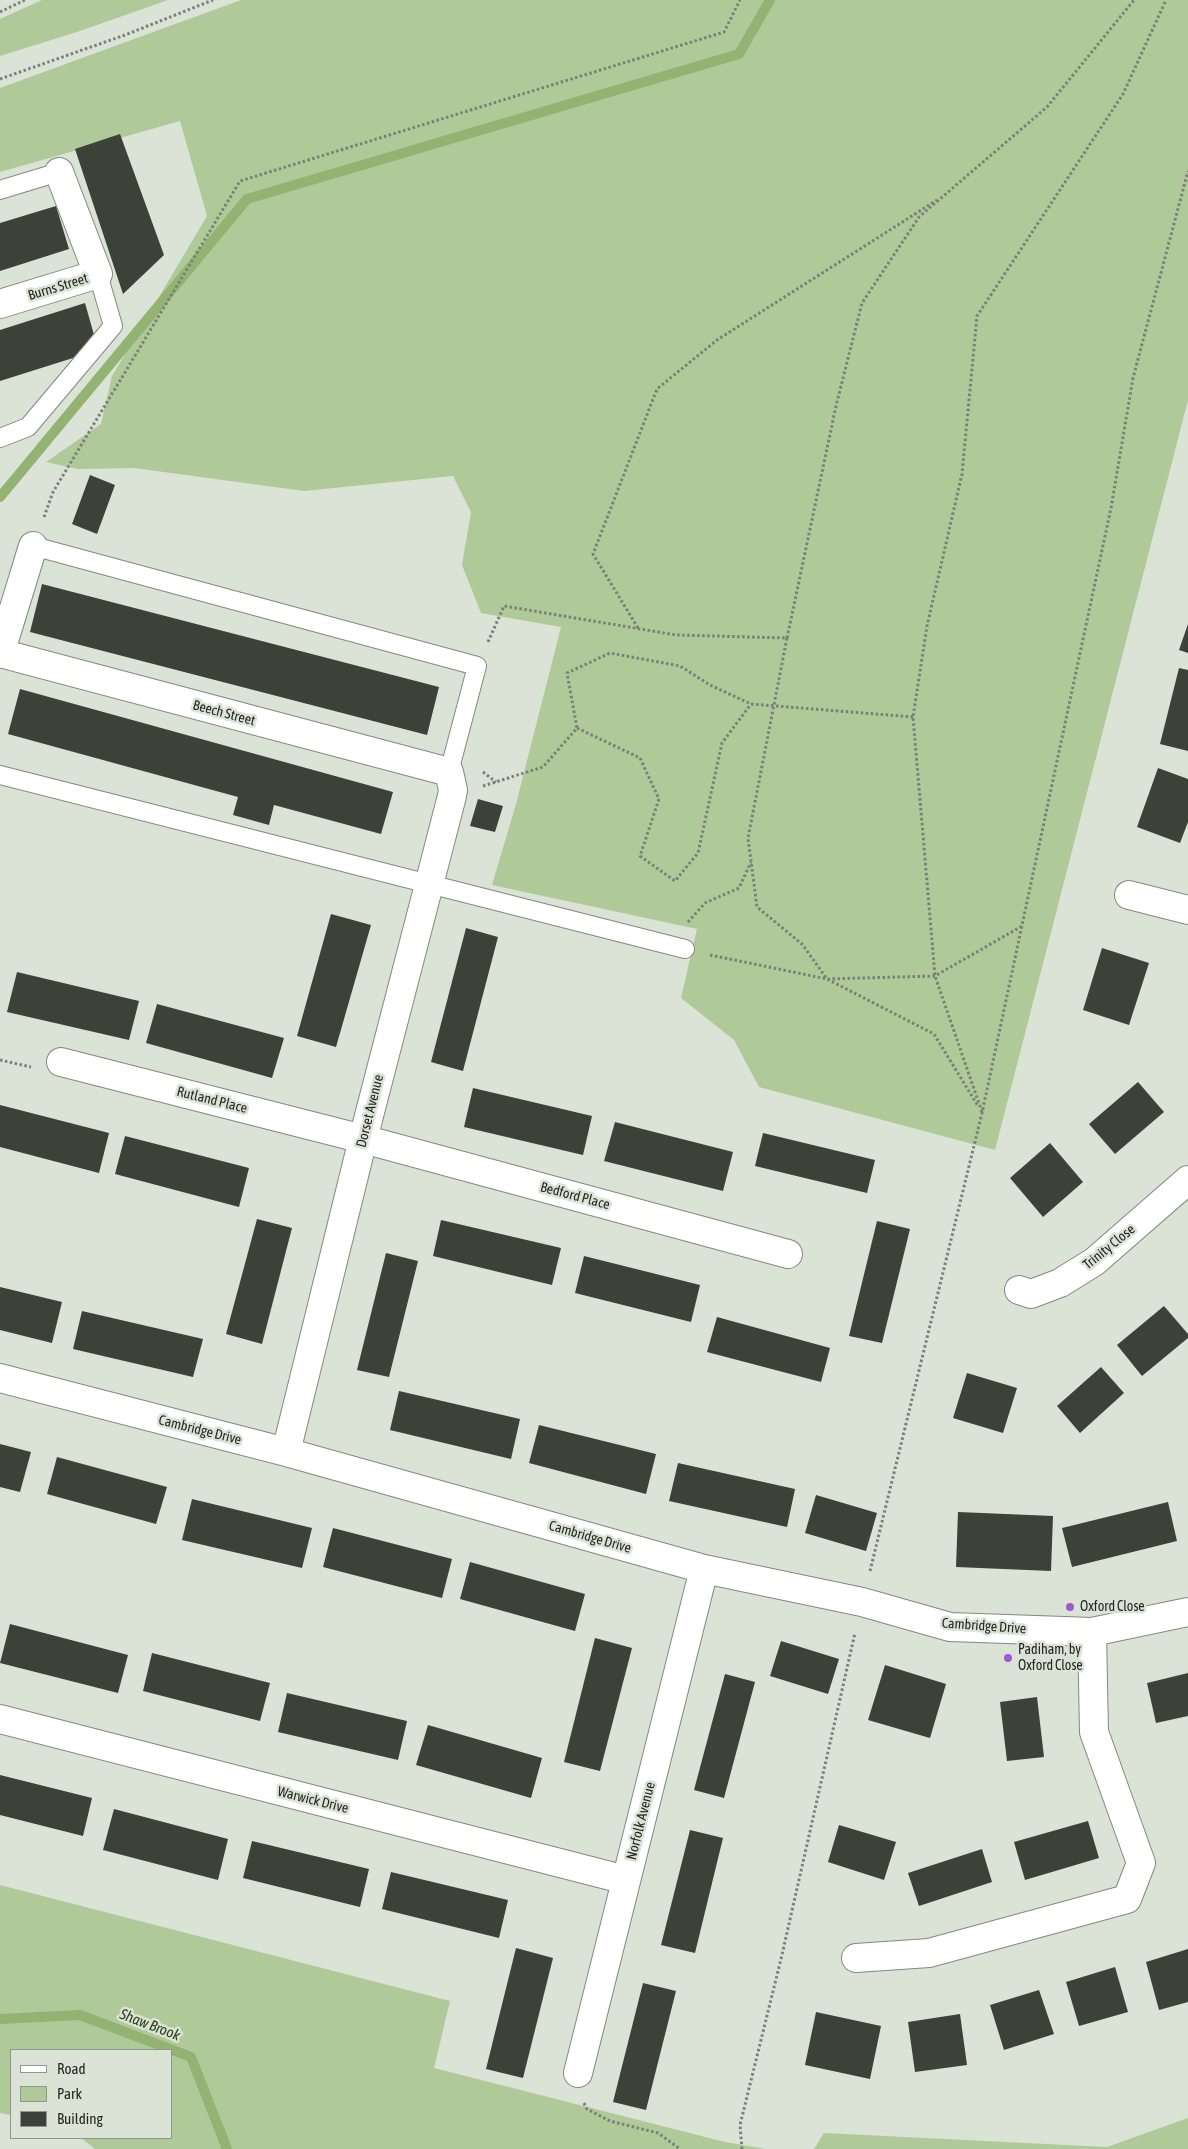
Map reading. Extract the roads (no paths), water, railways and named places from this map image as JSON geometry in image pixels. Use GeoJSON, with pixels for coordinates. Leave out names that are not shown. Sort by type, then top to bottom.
{"type":"FeatureCollection","features":[{"type":"Feature","properties":{"kind":"street","name":"Burns Street"},"geometry":{"type":"LineString","coordinates":[[0,304],[98,274],[60,172]]}},
{"type":"Feature","properties":{"kind":"street"},"geometry":{"type":"LineString","coordinates":[[0,654],[33,546]]}},
{"type":"Feature","properties":{"kind":"street","name":"Beech Street"},"geometry":{"type":"LineString","coordinates":[[0,654],[450,784]]}},
{"type":"Feature","properties":{"kind":"street","name":"Dorset Avenue"},"geometry":{"type":"LineString","coordinates":[[286,1452],[363,1139],[429,886],[450,784]]}},
{"type":"Feature","properties":{"kind":"street"},"geometry":{"type":"LineString","coordinates":[[1129,895],[1188,910]]}},
{"type":"Feature","properties":{"kind":"street","name":"Rutland Place"},"geometry":{"type":"LineString","coordinates":[[61,1062],[363,1139]]}},
{"type":"Feature","properties":{"kind":"street","name":"Bedford Place"},"geometry":{"type":"LineString","coordinates":[[363,1139],[788,1254]]}},
{"type":"Feature","properties":{"kind":"street","name":"Trinity Close"},"geometry":{"type":"LineString","coordinates":[[1019,1290],[1031,1294],[1060,1283],[1094,1262],[1188,1180]]}},
{"type":"Feature","properties":{"kind":"street","name":"Cambridge Drive"},"geometry":{"type":"LineString","coordinates":[[0,1378],[286,1452],[704,1569],[862,1602],[950,1627],[1092,1632],[1188,1612]]}},
{"type":"Feature","properties":{"kind":"street","name":"Norfolk Avenue"},"geometry":{"type":"LineString","coordinates":[[578,2073],[704,1569]]}},
{"type":"Feature","properties":{"kind":"street"},"geometry":{"type":"LineString","coordinates":[[856,1958],[928,1953],[1127,1898],[1141,1863],[1094,1732],[1092,1632]]}},
{"type":"Feature","properties":{"kind":"street","name":"Warwick Drive"},"geometry":{"type":"LineString","coordinates":[[0,1719],[626,1880]]}},
{"type":"Feature","properties":{"kind":"lane"},"geometry":{"type":"LineString","coordinates":[[0,190],[60,172]]}},
{"type":"Feature","properties":{"kind":"lane"},"geometry":{"type":"LineString","coordinates":[[0,438],[28,427],[113,326],[98,274]]}},
{"type":"Feature","properties":{"kind":"lane"},"geometry":{"type":"LineString","coordinates":[[33,546],[477,666],[450,784]]}},
{"type":"Feature","properties":{"kind":"lane"},"geometry":{"type":"LineString","coordinates":[[0,775],[429,886],[685,949]]}},
{"type":"Feature","properties":{"kind":"waterway"},"geometry":{"type":"LineString","coordinates":[[0,497],[247,199],[739,54],[770,0]]}},
{"type":"Feature","properties":{"kind":"waterway","name":"Shaw Brook"},"geometry":{"type":"LineString","coordinates":[[0,2019],[80,2015],[170,2049]]}},
{"type":"Feature","properties":{"kind":"waterway","name":"Shaw Brook"},"geometry":{"type":"LineString","coordinates":[[172,2050],[191,2057],[227,2149]]}},
{"type":"Feature","properties":{"kind":"place","name":"Oxford Close"},"geometry":{"type":"Point","coordinates":[1070,1607]}},
{"type":"Feature","properties":{"kind":"place","name":"Padiham, by Oxford Close"},"geometry":{"type":"Point","coordinates":[1008,1658]}}]}
